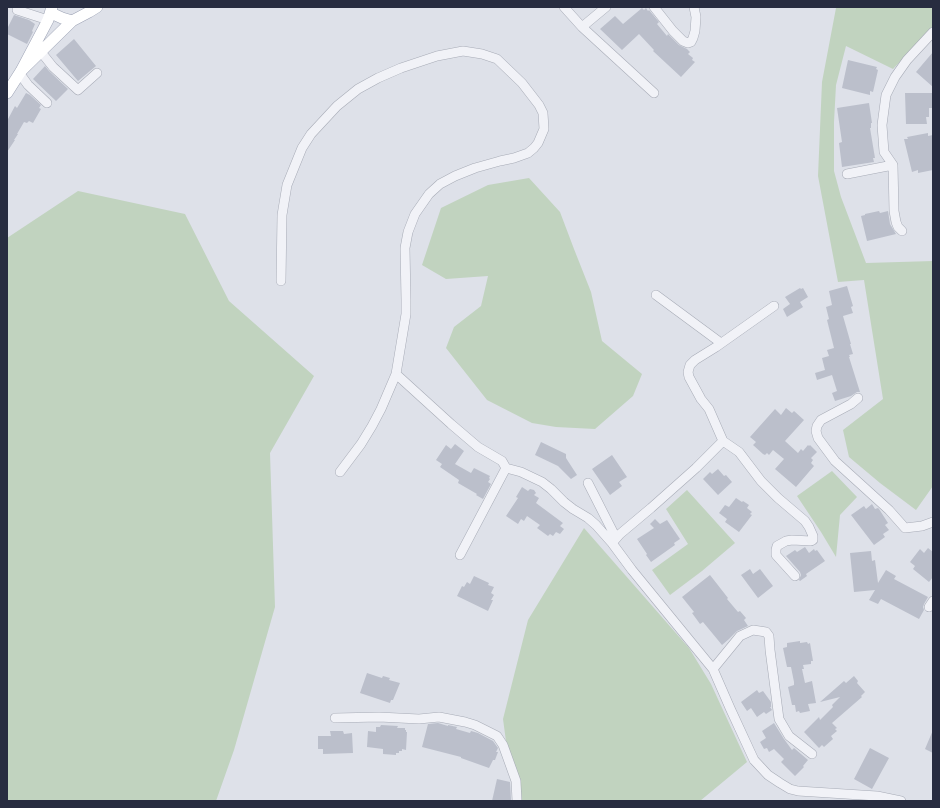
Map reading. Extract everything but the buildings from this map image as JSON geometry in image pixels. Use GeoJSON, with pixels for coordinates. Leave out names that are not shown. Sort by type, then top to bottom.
{"type":"FeatureCollection","features":[{"type":"Feature","properties":{"kind":"main road"},"geometry":{"type":"LineString","coordinates":[[20,73],[72,21],[97,7]]}},
{"type":"Feature","properties":{"kind":"main road"},"geometry":{"type":"LineString","coordinates":[[7,93],[20,73],[50,13],[72,21]]}},
{"type":"Feature","properties":{"kind":"street"},"geometry":{"type":"LineString","coordinates":[[564,7],[582,27],[654,93]]}},
{"type":"Feature","properties":{"kind":"street"},"geometry":{"type":"LineString","coordinates":[[582,27],[606,7]]}},
{"type":"Feature","properties":{"kind":"street"},"geometry":{"type":"LineString","coordinates":[[654,7],[673,31],[683,41],[688,43],[691,42],[695,31],[696,17],[694,7]]}},
{"type":"Feature","properties":{"kind":"street"},"geometry":{"type":"LineString","coordinates":[[18,10],[50,13]]}},
{"type":"Feature","properties":{"kind":"street"},"geometry":{"type":"LineString","coordinates":[[902,231],[896,222],[894,211],[892,165],[884,152],[882,125],[886,95],[895,76],[906,60],[933,32]]}},
{"type":"Feature","properties":{"kind":"street"},"geometry":{"type":"LineString","coordinates":[[282,281],[282,215],[287,185],[302,148],[311,134],[332,112],[358,89],[401,68],[423,60],[448,53],[463,51],[482,54],[497,59],[522,83],[539,105],[543,113],[544,129],[538,143],[528,153],[475,168],[440,184],[429,194],[415,214],[408,232],[405,248],[406,314],[396,374],[372,426],[361,444],[340,472]]}},
{"type":"Feature","properties":{"kind":"street"},"geometry":{"type":"LineString","coordinates":[[41,52],[53,68],[78,90],[97,73]]}},
{"type":"Feature","properties":{"kind":"street"},"geometry":{"type":"LineString","coordinates":[[20,73],[28,85],[47,103]]}},
{"type":"Feature","properties":{"kind":"street"},"geometry":{"type":"LineString","coordinates":[[847,174],[892,165]]}},
{"type":"Feature","properties":{"kind":"street"},"geometry":{"type":"LineString","coordinates":[[656,295],[721,342]]}},
{"type":"Feature","properties":{"kind":"street"},"geometry":{"type":"LineString","coordinates":[[774,306],[695,360],[690,365],[688,372],[689,377],[701,399],[709,409],[723,441],[739,452],[761,481],[805,521],[809,527],[813,540],[792,540],[786,541],[777,546],[776,555],[795,576]]}},
{"type":"Feature","properties":{"kind":"street"},"geometry":{"type":"LineString","coordinates":[[396,374],[478,447],[502,461],[506,468],[521,472],[542,482],[552,489],[564,502],[588,518],[614,540]]}},
{"type":"Feature","properties":{"kind":"street"},"geometry":{"type":"LineString","coordinates":[[858,398],[851,404],[821,420],[816,431],[818,438],[835,460],[890,510],[905,528],[922,526],[933,522]]}},
{"type":"Feature","properties":{"kind":"street"},"geometry":{"type":"LineString","coordinates":[[614,540],[661,500],[723,441]]}},
{"type":"Feature","properties":{"kind":"street"},"geometry":{"type":"LineString","coordinates":[[460,555],[506,468]]}},
{"type":"Feature","properties":{"kind":"street"},"geometry":{"type":"LineString","coordinates":[[588,483],[614,540],[632,570],[713,669],[754,760],[768,775],[780,784],[798,791],[877,796],[901,801]]}},
{"type":"Feature","properties":{"kind":"street"},"geometry":{"type":"LineString","coordinates":[[713,669],[740,636],[753,630],[766,632],[769,636],[779,719],[789,736],[812,754]]}},
{"type":"Feature","properties":{"kind":"street"},"geometry":{"type":"LineString","coordinates":[[335,718],[440,717],[475,725],[497,736],[503,745],[516,781],[517,801]]}},
{"type":"Feature","properties":{"kind":"green space"},"geometry":{"type":"Polygon","coordinates":[[[837,7],[933,7],[933,27],[893,69],[846,46],[836,85],[834,122],[834,171],[841,197],[866,263],[933,261],[933,486],[916,510],[849,457],[843,430],[883,399],[864,280],[838,282],[818,176],[822,82],[837,7]]]}},
{"type":"Feature","properties":{"kind":"green space"},"geometry":{"type":"Polygon","coordinates":[[[529,178],[560,212],[591,292],[602,341],[642,374],[633,396],[595,429],[556,427],[532,423],[487,400],[446,348],[454,327],[481,306],[488,276],[446,279],[422,265],[441,208],[488,185],[529,178]]]}},
{"type":"Feature","properties":{"kind":"green space"},"geometry":{"type":"Polygon","coordinates":[[[78,191],[185,214],[229,301],[314,376],[270,453],[275,607],[234,750],[216,801],[7,801],[7,238],[78,191]]]}},
{"type":"Feature","properties":{"kind":"green space"},"geometry":{"type":"Polygon","coordinates":[[[832,471],[857,497],[840,515],[836,557],[797,496],[832,471]]]}},
{"type":"Feature","properties":{"kind":"green space"},"geometry":{"type":"Polygon","coordinates":[[[687,490],[735,543],[702,571],[670,595],[652,570],[688,544],[666,509],[687,490]]]}},
{"type":"Feature","properties":{"kind":"green space"},"geometry":{"type":"Polygon","coordinates":[[[584,528],[689,648],[711,684],[747,762],[700,801],[514,801],[503,719],[528,620],[584,528]]]}}]}
